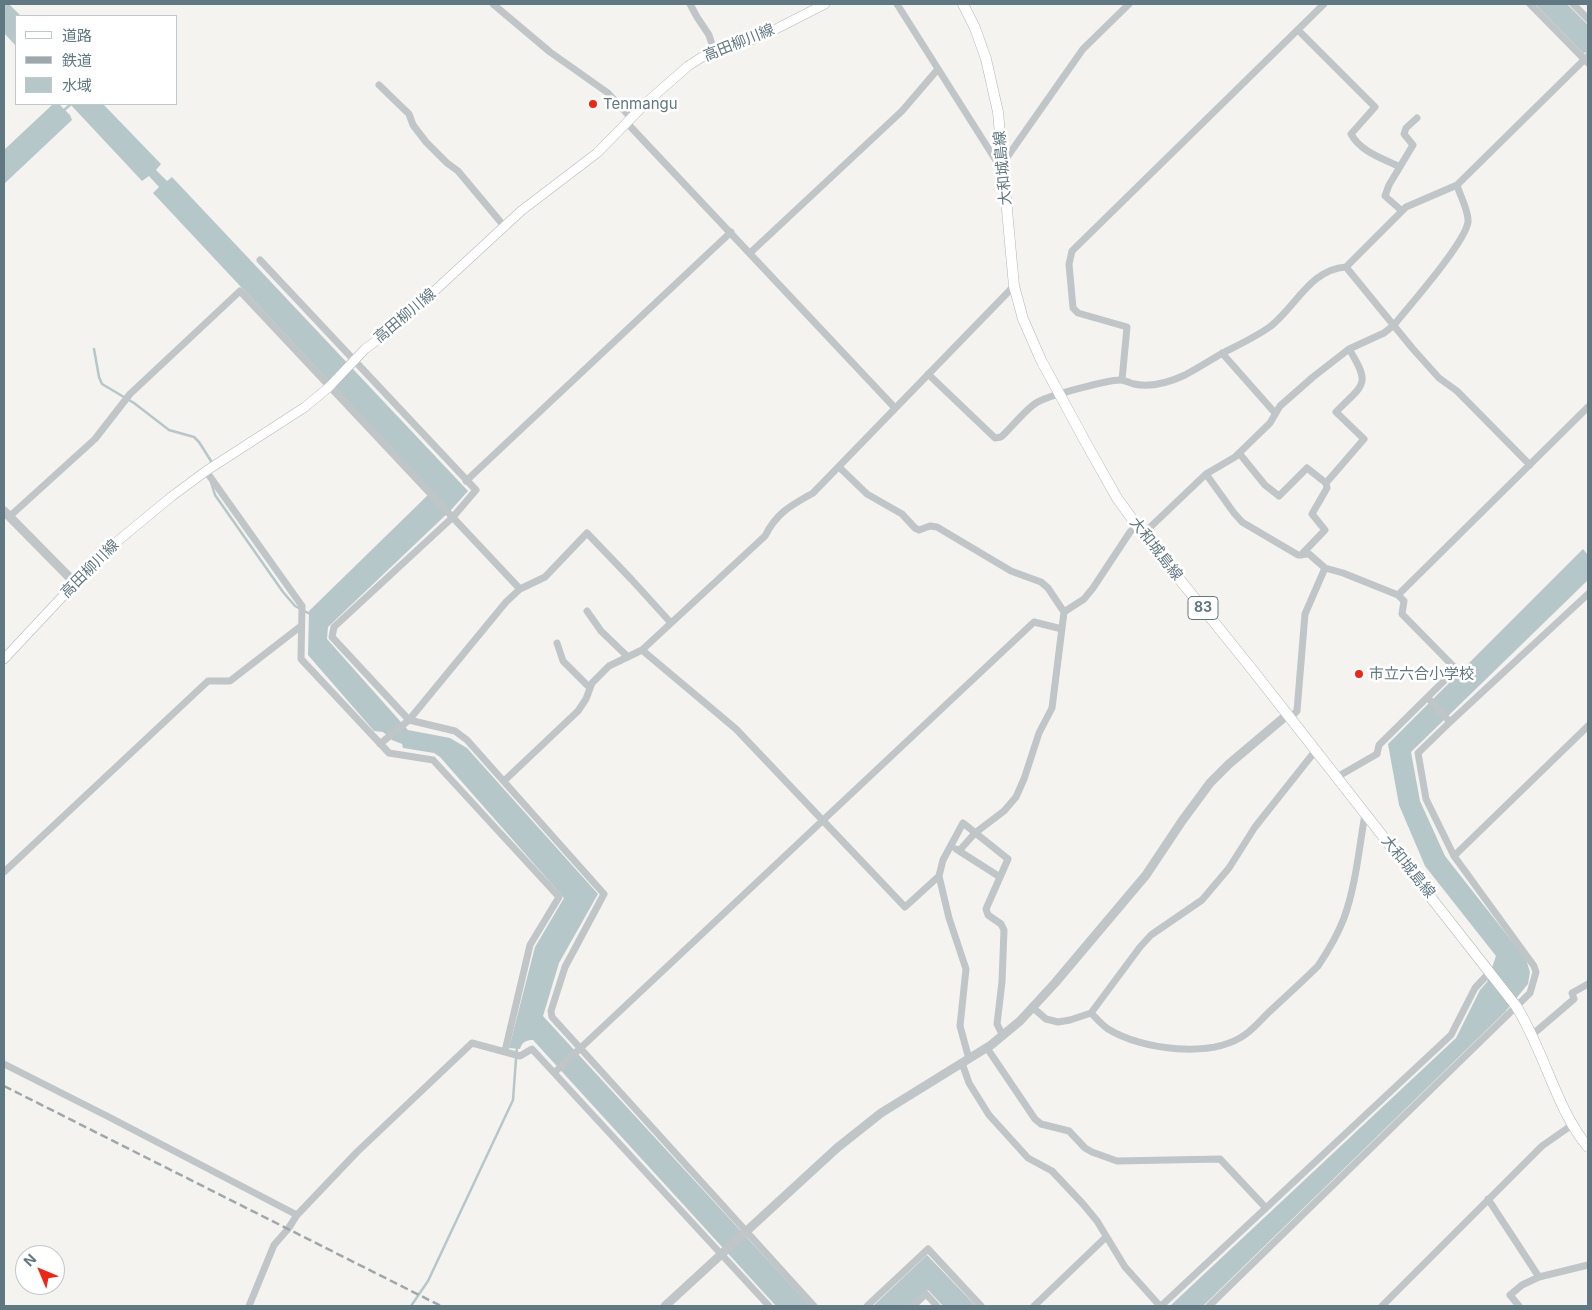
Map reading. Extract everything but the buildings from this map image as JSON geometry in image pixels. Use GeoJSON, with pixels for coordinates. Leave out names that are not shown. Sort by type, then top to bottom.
{"type":"FeatureCollection","features":[{"type":"Feature","properties":{"kind":"main road","name":"高田柳川線"},"geometry":{"type":"LineString","coordinates":[[4,658],[108,549],[206,471],[305,407],[330,385],[365,349],[410,314],[521,211],[597,153],[647,102],[688,66],[714,51],[752,40],[825,4]]}},
{"type":"Feature","properties":{"kind":"main road","name":"大和城島線"},"geometry":{"type":"LineString","coordinates":[[963,4],[980,43],[992,82],[998,112],[1014,286],[1030,337],[1060,394],[1117,498],[1140,530],[1252,668],[1516,1006],[1532,1035],[1572,1125],[1588,1147]]}},
{"type":"Feature","properties":{"kind":"street"},"geometry":{"type":"LineString","coordinates":[[495,4],[550,52],[608,93],[629,120],[750,253],[895,408]]}},
{"type":"Feature","properties":{"kind":"street"},"geometry":{"type":"LineString","coordinates":[[690,4],[709,35],[714,51]]}},
{"type":"Feature","properties":{"kind":"street"},"geometry":{"type":"LineString","coordinates":[[897,4],[1004,167],[1083,49],[1129,4]]}},
{"type":"Feature","properties":{"kind":"street"},"geometry":{"type":"LineString","coordinates":[[1122,380],[1127,327],[1078,313],[1073,308],[1069,264],[1072,251],[1324,4]]}},
{"type":"Feature","properties":{"kind":"street"},"geometry":{"type":"LineString","coordinates":[[928,374],[994,438],[1001,437],[1036,402],[1109,381],[1122,380],[1136,385],[1168,382],[1187,374],[1271,326],[1310,284],[1335,267],[1346,267],[1406,207],[1457,185],[1587,60],[1530,4]]}},
{"type":"Feature","properties":{"kind":"street"},"geometry":{"type":"LineString","coordinates":[[1573,4],[1588,19]]}},
{"type":"Feature","properties":{"kind":"street"},"geometry":{"type":"LineString","coordinates":[[1298,30],[1375,107],[1351,134],[1354,140],[1362,148],[1400,167]]}},
{"type":"Feature","properties":{"kind":"street"},"geometry":{"type":"LineString","coordinates":[[750,253],[902,111],[938,69]]}},
{"type":"Feature","properties":{"kind":"street"},"geometry":{"type":"LineString","coordinates":[[379,85],[409,114],[413,125],[426,142],[458,171],[504,226]]}},
{"type":"Feature","properties":{"kind":"street"},"geometry":{"type":"LineString","coordinates":[[1402,211],[1385,196],[1389,185],[1413,145],[1404,134],[1406,128],[1417,118]]}},
{"type":"Feature","properties":{"kind":"street"},"geometry":{"type":"LineString","coordinates":[[1064,612],[1084,599],[1130,532],[1140,530],[1206,474],[1239,453],[1270,423],[1280,406],[1313,377],[1350,349],[1384,333],[1394,325],[1446,261],[1465,232],[1468,222],[1467,214],[1457,185]]}},
{"type":"Feature","properties":{"kind":"street"},"geometry":{"type":"LineString","coordinates":[[466,481],[731,232]]}},
{"type":"Feature","properties":{"kind":"street"},"geometry":{"type":"LineString","coordinates":[[260,260],[352,362],[476,490],[453,517],[334,627],[332,637],[408,720],[455,731],[467,740],[604,894],[565,967],[551,1011],[552,1017],[814,1306]]}},
{"type":"Feature","properties":{"kind":"street"},"geometry":{"type":"LineString","coordinates":[[1346,267],[1439,378],[1457,391],[1530,465]]}},
{"type":"Feature","properties":{"kind":"street"},"geometry":{"type":"LineString","coordinates":[[504,781],[578,711],[586,699],[592,683],[609,666],[642,650],[765,536],[771,524],[783,510],[813,493],[1014,286]]}},
{"type":"Feature","properties":{"kind":"street"},"geometry":{"type":"LineString","coordinates":[[75,583],[6,514],[96,439],[130,394],[240,291],[520,589]]}},
{"type":"Feature","properties":{"kind":"street"},"geometry":{"type":"LineString","coordinates":[[1301,555],[1325,530],[1312,514],[1327,488],[1326,483],[1364,438],[1336,412],[1363,384],[1360,366],[1350,349]]}},
{"type":"Feature","properties":{"kind":"street"},"geometry":{"type":"LineString","coordinates":[[1222,354],[1275,413]]}},
{"type":"Feature","properties":{"kind":"street"},"geometry":{"type":"LineString","coordinates":[[1398,595],[1588,407]]}},
{"type":"Feature","properties":{"kind":"street"},"geometry":{"type":"LineString","coordinates":[[1239,453],[1265,485],[1279,496],[1306,468],[1326,483]]}},
{"type":"Feature","properties":{"kind":"street"},"geometry":{"type":"LineString","coordinates":[[838,467],[867,494],[902,514],[915,528],[919,530],[930,526],[937,527],[1011,571],[1041,582],[1048,588],[1064,612],[1052,708],[1039,733],[1024,779],[1016,797],[1004,811],[975,832],[959,851]]}},
{"type":"Feature","properties":{"kind":"street"},"geometry":{"type":"LineString","coordinates":[[206,471],[302,606],[301,659],[389,753],[433,760],[558,897],[530,945],[505,1050]]}},
{"type":"Feature","properties":{"kind":"street"},"geometry":{"type":"LineString","coordinates":[[1206,474],[1242,522],[1298,555],[1308,554],[1324,568],[1343,573],[1398,595],[1404,601],[1402,614],[1456,669],[1379,745],[1377,754],[1337,777]]}},
{"type":"Feature","properties":{"kind":"street"},"geometry":{"type":"LineString","coordinates":[[380,744],[408,720],[506,602],[520,589],[545,577],[587,533],[671,623]]}},
{"type":"Feature","properties":{"kind":"street"},"geometry":{"type":"LineString","coordinates":[[665,1306],[861,1128],[881,1113],[987,1048],[1003,1036],[1032,1007],[1146,875],[1210,783],[1229,764],[1297,711],[1305,614],[1324,568]]}},
{"type":"Feature","properties":{"kind":"street"},"geometry":{"type":"LineString","coordinates":[[1209,1306],[1530,993],[1536,972],[1534,966],[1454,856],[1426,799],[1418,753],[1447,719],[1588,594]]}},
{"type":"Feature","properties":{"kind":"street"},"geometry":{"type":"LineString","coordinates":[[587,611],[601,631],[628,657]]}},
{"type":"Feature","properties":{"kind":"street"},"geometry":{"type":"LineString","coordinates":[[554,1072],[1034,622],[1062,629]]}},
{"type":"Feature","properties":{"kind":"street"},"geometry":{"type":"LineString","coordinates":[[4,872],[208,681],[230,681],[301,626]]}},
{"type":"Feature","properties":{"kind":"street"},"geometry":{"type":"LineString","coordinates":[[557,643],[563,661],[590,688]]}},
{"type":"Feature","properties":{"kind":"street"},"geometry":{"type":"LineString","coordinates":[[642,650],[736,730],[905,907],[939,876]]}},
{"type":"Feature","properties":{"kind":"street"},"geometry":{"type":"LineString","coordinates":[[1428,698],[1447,719]]}},
{"type":"Feature","properties":{"kind":"street"},"geometry":{"type":"LineString","coordinates":[[1454,856],[1588,726]]}},
{"type":"Feature","properties":{"kind":"street"},"geometry":{"type":"LineString","coordinates":[[1032,1007],[1046,1019],[1058,1022],[1091,1013],[1151,935],[1202,900],[1228,868],[1255,827],[1316,750]]}},
{"type":"Feature","properties":{"kind":"street"},"geometry":{"type":"LineString","coordinates":[[1091,1013],[1106,1028],[1116,1033],[1134,1040],[1163,1047],[1187,1050],[1210,1048],[1228,1044],[1246,1034],[1318,966],[1324,957],[1344,918],[1353,886],[1365,814]]}},
{"type":"Feature","properties":{"kind":"street"},"geometry":{"type":"LineString","coordinates":[[1003,1036],[996,1024],[1002,982],[1004,930],[1001,924],[988,915],[986,909],[1008,859],[963,823],[943,860],[939,876],[949,918],[966,969],[960,1026],[969,1083],[989,1116],[1028,1158],[1052,1171],[1097,1221],[1125,1267],[1161,1306],[1452,1035],[1475,988],[1490,972]]}},
{"type":"Feature","properties":{"kind":"street"},"geometry":{"type":"LineString","coordinates":[[951,846],[1000,876]]}},
{"type":"Feature","properties":{"kind":"street"},"geometry":{"type":"LineString","coordinates":[[1532,1035],[1574,1000],[1572,993],[1588,984]]}},
{"type":"Feature","properties":{"kind":"street"},"geometry":{"type":"LineString","coordinates":[[250,1306],[274,1245],[297,1215],[357,1152],[472,1043],[505,1050],[520,1056],[532,1049],[769,1306]]}},
{"type":"Feature","properties":{"kind":"street"},"geometry":{"type":"LineString","coordinates":[[987,1048],[1035,1118],[1042,1124],[1069,1131],[1085,1148],[1117,1161],[1220,1160],[1266,1208]]}},
{"type":"Feature","properties":{"kind":"street"},"geometry":{"type":"LineString","coordinates":[[4,1064],[297,1215]]}},
{"type":"Feature","properties":{"kind":"street"},"geometry":{"type":"LineString","coordinates":[[1382,1306],[1542,1146],[1572,1125]]}},
{"type":"Feature","properties":{"kind":"street"},"geometry":{"type":"LineString","coordinates":[[1488,1199],[1539,1277]]}},
{"type":"Feature","properties":{"kind":"street"},"geometry":{"type":"LineString","coordinates":[[1034,1306],[1106,1237]]}},
{"type":"Feature","properties":{"kind":"street"},"geometry":{"type":"LineString","coordinates":[[867,1306],[928,1249],[981,1306]]}},
{"type":"Feature","properties":{"kind":"street"},"geometry":{"type":"LineString","coordinates":[[1519,1306],[1510,1295],[1522,1285],[1539,1277],[1588,1265]]}},
{"type":"Feature","properties":{"kind":"street"},"geometry":{"type":"LineString","coordinates":[[913,1306],[926,1294],[937,1306]]}},
{"type":"Feature","properties":{"kind":"water"},"geometry":{"type":"Polygon","coordinates":[[[4,4],[9,4],[20,15],[15,15],[15,45],[4,33],[4,4]]]}},
{"type":"Feature","properties":{"kind":"water"},"geometry":{"type":"Polygon","coordinates":[[[1535,4],[1567,4],[1588,25],[1588,55],[1585,52],[1584,54],[1535,4]]]}},
{"type":"Feature","properties":{"kind":"water"},"geometry":{"type":"Polygon","coordinates":[[[52,105],[60,105],[70,115],[72,120],[4,184],[4,150],[52,105]]]}},
{"type":"Feature","properties":{"kind":"water"},"geometry":{"type":"Polygon","coordinates":[[[71,105],[104,105],[161,164],[156,170],[167,181],[172,177],[468,491],[451,510],[328,627],[327,639],[408,730],[450,738],[467,748],[598,894],[559,963],[543,1016],[810,1306],[776,1306],[533,1040],[525,1042],[520,1049],[509,1048],[535,947],[564,898],[440,757],[434,753],[403,748],[402,744],[392,740],[383,732],[374,731],[308,655],[309,611],[432,491],[153,193],[159,187],[149,176],[142,181],[71,105]]]}},
{"type":"Feature","properties":{"kind":"water"},"geometry":{"type":"Polygon","coordinates":[[[1583,549],[1588,555],[1588,580],[1411,752],[1420,801],[1445,856],[1526,959],[1530,972],[1528,984],[1505,1012],[1203,1306],[1170,1306],[1456,1038],[1480,990],[1487,982],[1496,956],[1425,866],[1399,805],[1388,744],[1583,549]]]}},
{"type":"Feature","properties":{"kind":"water"},"geometry":{"type":"Polygon","coordinates":[[[927,1255],[976,1306],[943,1306],[928,1290],[910,1306],[873,1306],[927,1255]]]}},
{"type":"Feature","properties":{"kind":"waterway"},"geometry":{"type":"LineString","coordinates":[[63,111],[70,105]]}},
{"type":"Feature","properties":{"kind":"waterway"},"geometry":{"type":"LineString","coordinates":[[94,349],[102,384],[134,403],[169,430],[194,437],[211,461],[211,464]]}},
{"type":"Feature","properties":{"kind":"waterway"},"geometry":{"type":"LineString","coordinates":[[211,482],[215,495],[283,592],[295,606],[312,615]]}},
{"type":"Feature","properties":{"kind":"waterway"},"geometry":{"type":"LineString","coordinates":[[411,1306],[428,1281],[513,1100],[517,1045]]}},
{"type":"Feature","properties":{"kind":"railway"},"geometry":{"type":"LineString","coordinates":[[4,1086],[441,1306]]}},
{"type":"Feature","properties":{"kind":"place","name":"Tenmangu"},"geometry":{"type":"Point","coordinates":[593,104]}},
{"type":"Feature","properties":{"kind":"place","name":"市立六合小学校"},"geometry":{"type":"Point","coordinates":[1359,674]}}]}
